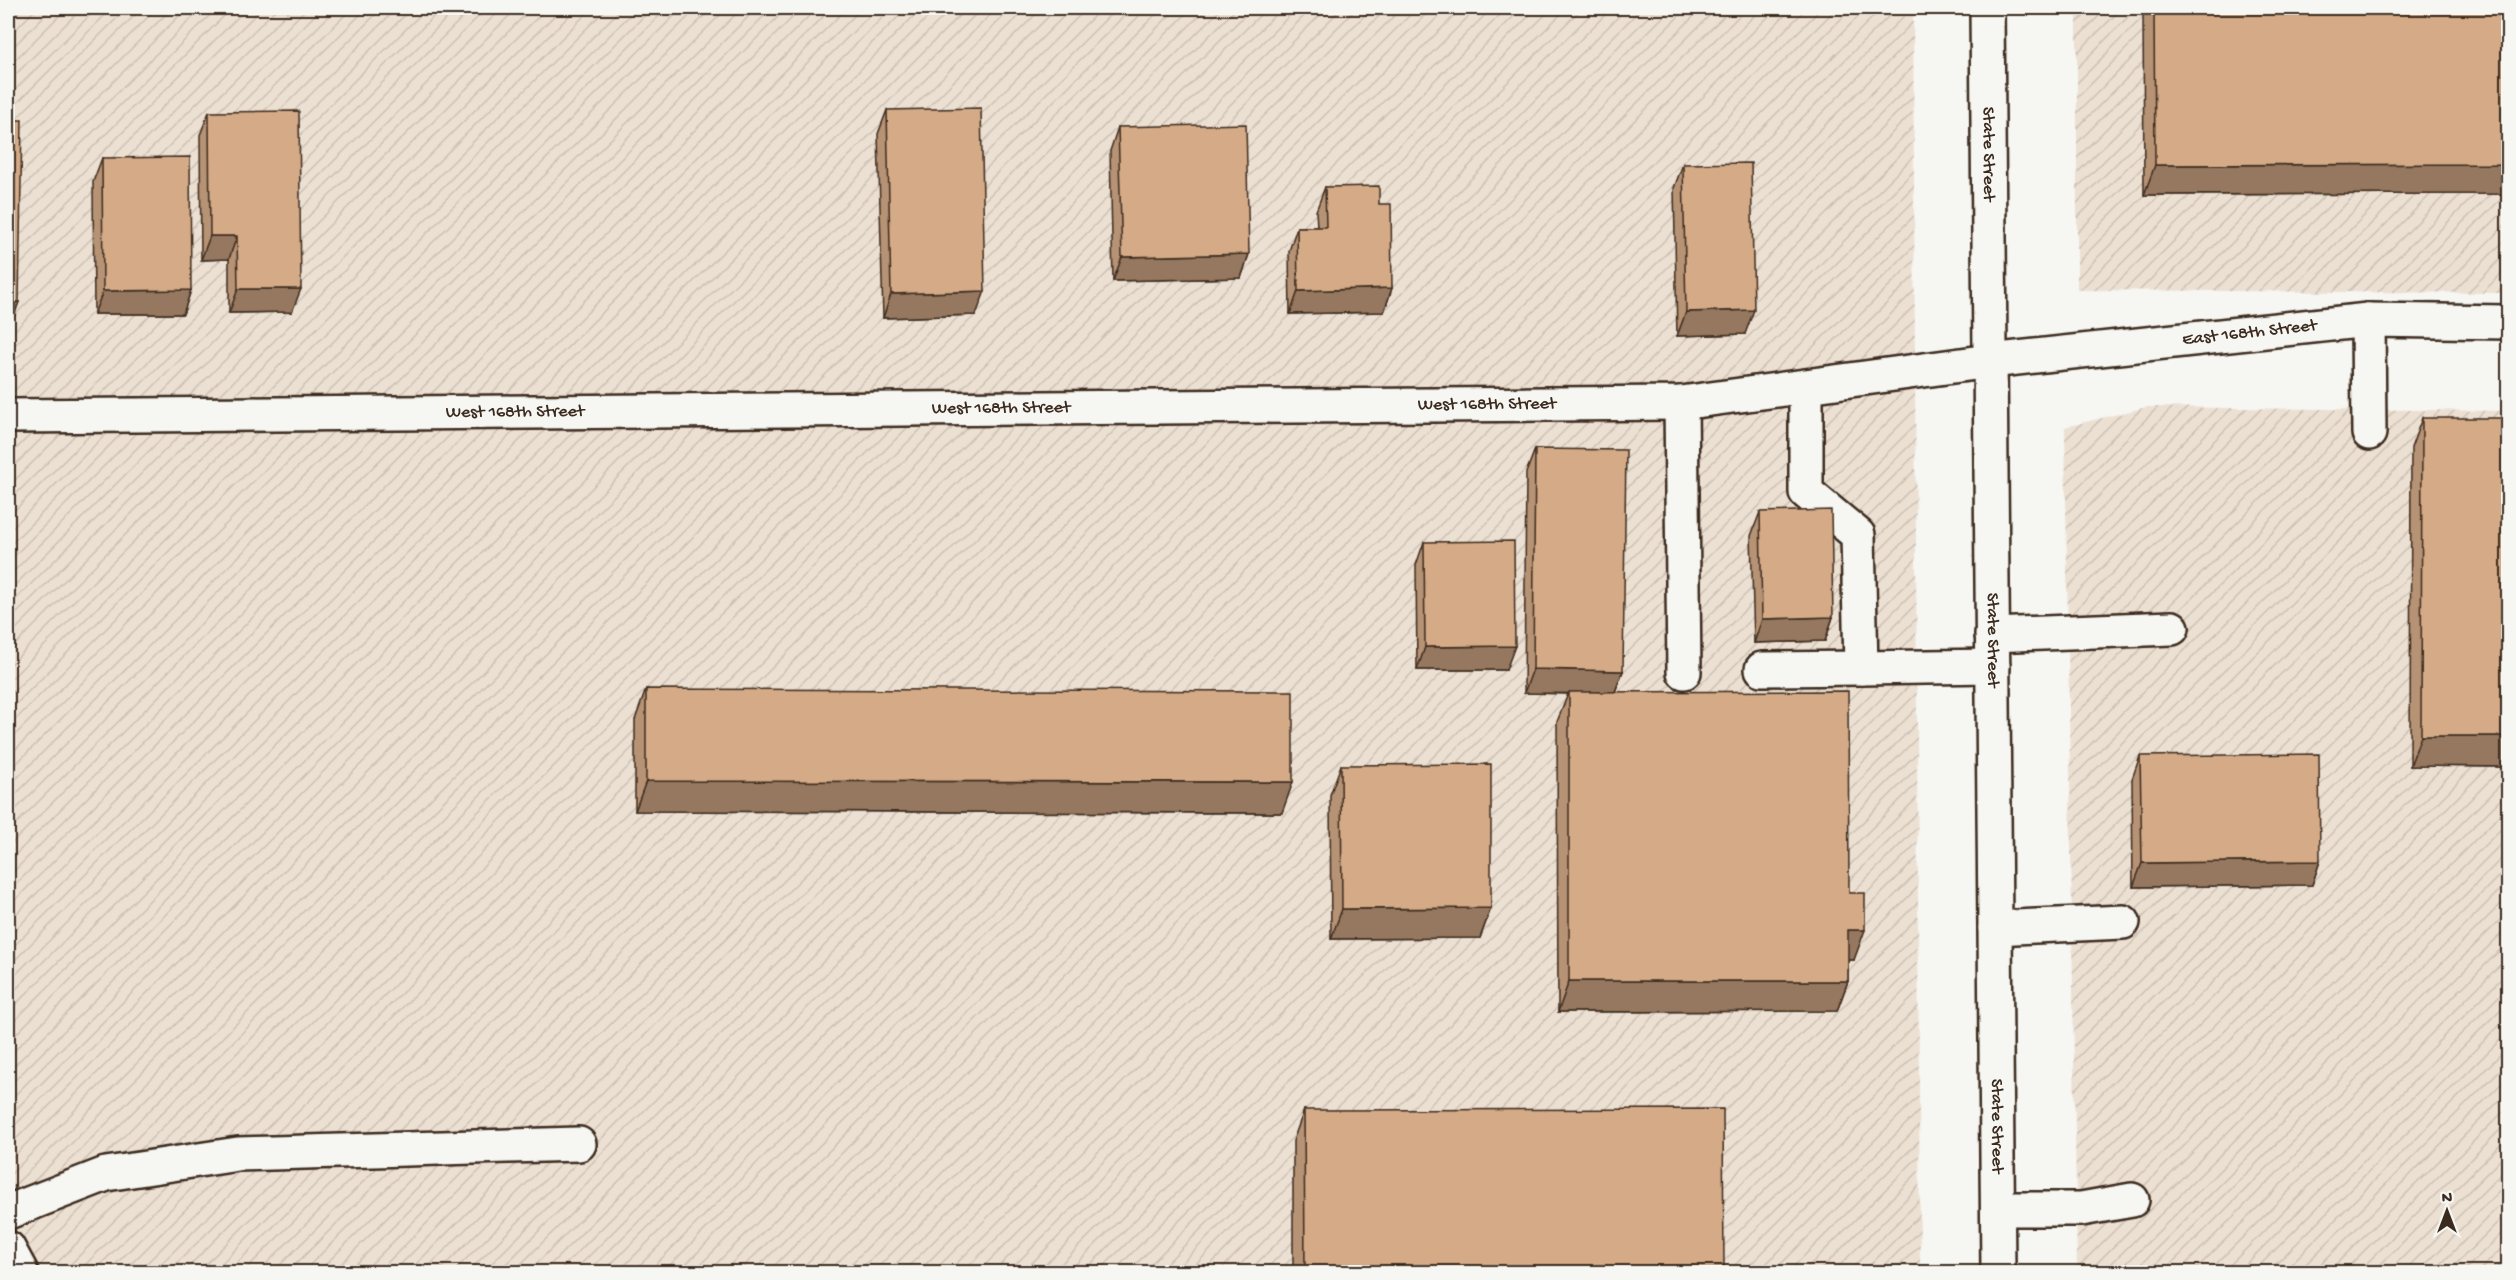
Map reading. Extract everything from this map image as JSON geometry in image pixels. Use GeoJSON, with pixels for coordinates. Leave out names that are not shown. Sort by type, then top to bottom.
{"type":"FeatureCollection","features":[{"type":"Feature","properties":{"kind":"street","name":"State Street"},"geometry":{"type":"LineString","coordinates":[[1987,8],[1998,1272]]}},
{"type":"Feature","properties":{"kind":"street","name":"East 168th Street"},"geometry":{"type":"LineString","coordinates":[[1990,361],[2368,320],[2508,322]]}},
{"type":"Feature","properties":{"kind":"street"},"geometry":{"type":"LineString","coordinates":[[2368,320],[2369,433]]}},
{"type":"Feature","properties":{"kind":"street","name":"West 168th Street"},"geometry":{"type":"LineString","coordinates":[[8,416],[1681,403],[1806,388],[1990,361]]}},
{"type":"Feature","properties":{"kind":"street"},"geometry":{"type":"LineString","coordinates":[[1806,388],[1806,492],[1858,535],[1861,668]]}},
{"type":"Feature","properties":{"kind":"street"},"geometry":{"type":"LineString","coordinates":[[1681,403],[1684,672]]}},
{"type":"Feature","properties":{"kind":"street"},"geometry":{"type":"LineString","coordinates":[[1762,669],[1861,668],[2172,628]]}},
{"type":"Feature","properties":{"kind":"street"},"geometry":{"type":"LineString","coordinates":[[1995,928],[2123,922]]}},
{"type":"Feature","properties":{"kind":"street"},"geometry":{"type":"LineString","coordinates":[[8,1212],[106,1174],[238,1154],[579,1144]]}},
{"type":"Feature","properties":{"kind":"street"},"geometry":{"type":"LineString","coordinates":[[1998,1209],[2081,1209],[2132,1200]]}},
{"type":"Feature","properties":{"kind":"street"},"geometry":{"type":"LineString","coordinates":[[8,1248],[21,1272]]}},
{"type":"Feature","properties":{"kind":"shaded area"},"geometry":{"type":"Polygon","coordinates":[[[8,8],[1913,8],[1920,1272],[8,1272],[8,8]]]}},
{"type":"Feature","properties":{"kind":"shaded area"},"geometry":{"type":"Polygon","coordinates":[[[2077,8],[2508,8],[2508,293],[2077,290],[2077,8]]]}},
{"type":"Feature","properties":{"kind":"shaded area"},"geometry":{"type":"Polygon","coordinates":[[[2147,407],[2508,411],[2508,1272],[2077,1272],[2065,427],[2147,407]]]}},
{"type":"Feature","properties":{"kind":"building"},"geometry":{"type":"Polygon","coordinates":[[[2154,8],[2508,8],[2508,164],[2155,165],[2154,8]]]}},
{"type":"Feature","properties":{"kind":"building"},"geometry":{"type":"Polygon","coordinates":[[[981,108],[985,291],[891,294],[887,110],[981,108]]]}},
{"type":"Feature","properties":{"kind":"building"},"geometry":{"type":"Polygon","coordinates":[[[299,111],[301,289],[238,289],[237,236],[210,236],[209,112],[299,111]]]}},
{"type":"Feature","properties":{"kind":"building"},"geometry":{"type":"Polygon","coordinates":[[[8,120],[22,120],[19,302],[8,302],[8,120]]]}},
{"type":"Feature","properties":{"kind":"building"},"geometry":{"type":"Polygon","coordinates":[[[1246,124],[1249,254],[1122,257],[1118,127],[1246,124]]]}},
{"type":"Feature","properties":{"kind":"building"},"geometry":{"type":"Polygon","coordinates":[[[190,157],[191,290],[103,291],[102,158],[190,157]]]}},
{"type":"Feature","properties":{"kind":"building"},"geometry":{"type":"Polygon","coordinates":[[[1751,163],[1754,310],[1686,312],[1683,164],[1751,163]]]}},
{"type":"Feature","properties":{"kind":"building"},"geometry":{"type":"Polygon","coordinates":[[[1379,186],[1379,204],[1391,204],[1392,288],[1298,291],[1297,227],[1326,227],[1325,187],[1379,186]]]}},
{"type":"Feature","properties":{"kind":"building"},"geometry":{"type":"Polygon","coordinates":[[[2422,418],[2508,418],[2508,736],[2421,736],[2422,418]]]}},
{"type":"Feature","properties":{"kind":"building"},"geometry":{"type":"Polygon","coordinates":[[[1535,449],[1626,450],[1623,671],[1533,669],[1535,449]]]}},
{"type":"Feature","properties":{"kind":"building"},"geometry":{"type":"Polygon","coordinates":[[[1831,510],[1833,617],[1762,619],[1760,512],[1831,510]]]}},
{"type":"Feature","properties":{"kind":"building"},"geometry":{"type":"Polygon","coordinates":[[[1514,541],[1515,646],[1425,647],[1424,542],[1514,541]]]}},
{"type":"Feature","properties":{"kind":"building"},"geometry":{"type":"Polygon","coordinates":[[[646,689],[1293,691],[1293,782],[646,781],[646,689]]]}},
{"type":"Feature","properties":{"kind":"building"},"geometry":{"type":"Polygon","coordinates":[[[1848,691],[1849,893],[1865,893],[1865,930],[1848,930],[1848,981],[1569,981],[1569,692],[1848,691]]]}},
{"type":"Feature","properties":{"kind":"building"},"geometry":{"type":"Polygon","coordinates":[[[2319,754],[2320,861],[2142,863],[2140,756],[2319,754]]]}},
{"type":"Feature","properties":{"kind":"building"},"geometry":{"type":"Polygon","coordinates":[[[1491,764],[1491,908],[1342,909],[1341,765],[1491,764]]]}},
{"type":"Feature","properties":{"kind":"building"},"geometry":{"type":"Polygon","coordinates":[[[1723,1109],[1724,1272],[1305,1272],[1304,1110],[1723,1109]]]}}]}
